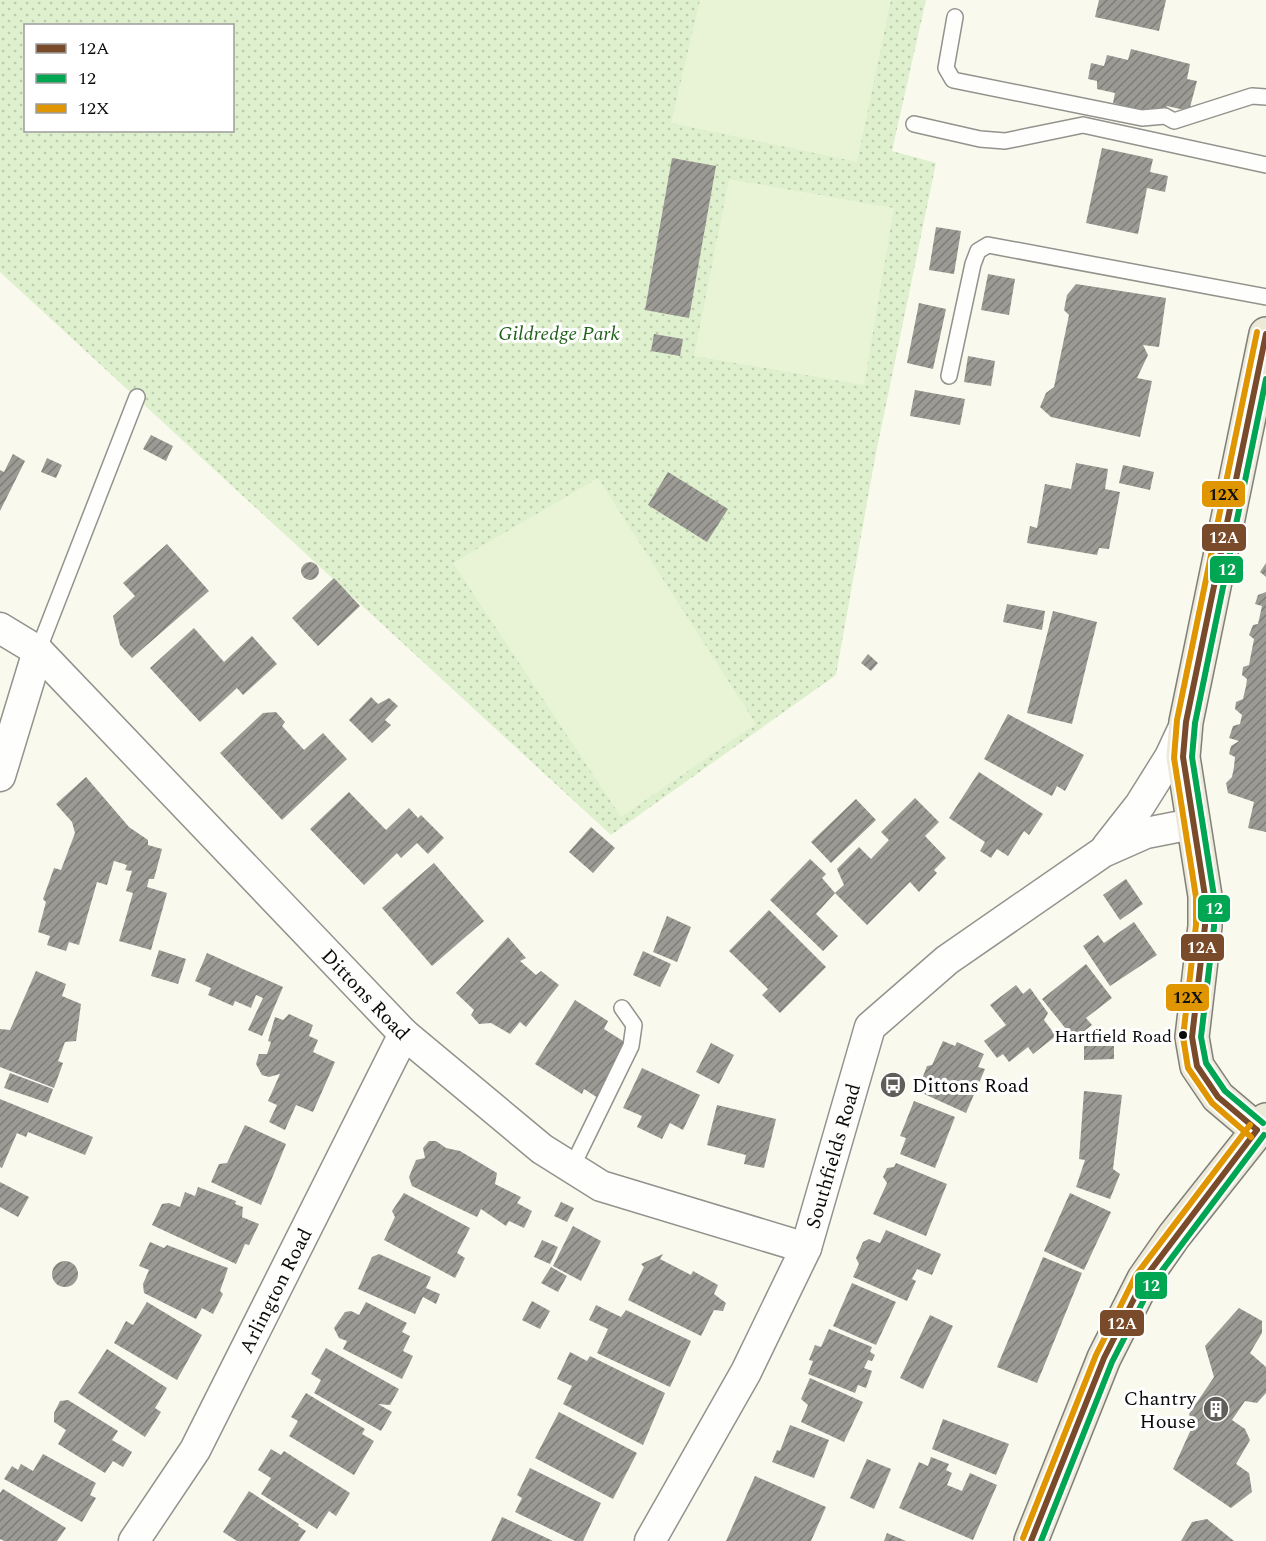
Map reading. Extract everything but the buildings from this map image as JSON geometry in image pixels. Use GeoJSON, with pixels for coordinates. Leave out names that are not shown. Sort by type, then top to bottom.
{"type":"FeatureCollection","features":[{"type":"Feature","properties":{"kind":"main road"},"geometry":{"type":"LineString","coordinates":[[1031,1541],[1104,1358],[1144,1279],[1261,1125],[1218,1097],[1197,1066],[1191,1036],[1205,926],[1205,896],[1183,757],[1186,722],[1266,334]]}},
{"type":"Feature","properties":{"kind":"street","name":"Dittons Road"},"geometry":{"type":"LineString","coordinates":[[0,628],[38,651],[405,1034],[542,1149],[601,1186],[806,1248]]}},
{"type":"Feature","properties":{"kind":"street"},"geometry":{"type":"LineString","coordinates":[[0,776],[38,651]]}},
{"type":"Feature","properties":{"kind":"street","name":"Southfields Road"},"geometry":{"type":"LineString","coordinates":[[1103,852],[1140,805],[1170,757],[1186,722]]}},
{"type":"Feature","properties":{"kind":"street","name":"Southfields Road"},"geometry":{"type":"LineString","coordinates":[[650,1541],[746,1372],[806,1248],[870,1027],[947,960],[1103,852],[1146,833],[1192,824]]}},
{"type":"Feature","properties":{"kind":"street","name":"Arlington Road"},"geometry":{"type":"LineString","coordinates":[[134,1541],[195,1450],[405,1034]]}},
{"type":"Feature","properties":{"kind":"lane"},"geometry":{"type":"LineString","coordinates":[[955,17],[946,68],[953,80],[1142,118],[1165,116],[1174,121],[1252,96],[1266,97]]}},
{"type":"Feature","properties":{"kind":"lane"},"geometry":{"type":"LineString","coordinates":[[914,124],[980,139],[1005,141],[1083,125],[1266,165]]}},
{"type":"Feature","properties":{"kind":"lane"},"geometry":{"type":"LineString","coordinates":[[949,376],[973,264],[978,251],[988,245],[1266,297]]}},
{"type":"Feature","properties":{"kind":"lane"},"geometry":{"type":"LineString","coordinates":[[38,651],[137,398]]}},
{"type":"Feature","properties":{"kind":"lane"},"geometry":{"type":"LineString","coordinates":[[571,1169],[631,1046],[634,1025],[622,1008]]}},
{"type":"Feature","properties":{"kind":"green space","name":"Gildredge Park"},"geometry":{"type":"Polygon","coordinates":[[[0,0],[926,0],[892,151],[936,163],[875,458],[836,675],[611,835],[0,272],[0,0]]]}},
{"type":"Feature","properties":{"kind":"green space"},"geometry":{"type":"Polygon","coordinates":[[[700,0],[891,0],[857,162],[671,123],[700,0]]]}},
{"type":"Feature","properties":{"kind":"green space"},"geometry":{"type":"Polygon","coordinates":[[[729,179],[894,208],[864,385],[694,356],[729,179]]]}},
{"type":"Feature","properties":{"kind":"green space"},"geometry":{"type":"Polygon","coordinates":[[[598,478],[756,724],[621,817],[453,563],[598,478]]]}},
{"type":"Feature","properties":{"kind":"transit line","name":"12X"},"geometry":{"type":"LineString","coordinates":[[1251,1137],[1212,1103],[1188,1068],[1183,1037],[1196,925],[1196,897],[1174,758],[1177,720],[1257,332]]}},
{"type":"Feature","properties":{"kind":"transit line","name":"12A"},"geometry":{"type":"LineString","coordinates":[[1257,1130],[1218,1097],[1197,1066],[1192,1037],[1205,926],[1205,896],[1183,757],[1186,722],[1266,334]]}},
{"type":"Feature","properties":{"kind":"transit line","name":"12"},"geometry":{"type":"LineString","coordinates":[[1263,1123],[1225,1091],[1206,1063],[1201,1037],[1214,927],[1214,896],[1192,757],[1195,723],[1266,379]]}},
{"type":"Feature","properties":{"kind":"transit line","name":"12X"},"geometry":{"type":"LineString","coordinates":[[1023,1538],[1096,1355],[1136,1275],[1250,1125]]}},
{"type":"Feature","properties":{"kind":"transit line","name":"12A"},"geometry":{"type":"LineString","coordinates":[[1031,1541],[1104,1358],[1144,1279],[1257,1130]]}},
{"type":"Feature","properties":{"kind":"transit line","name":"12"},"geometry":{"type":"LineString","coordinates":[[1041,1541],[1112,1362],[1152,1284],[1264,1135]]}},
{"type":"Feature","properties":{"kind":"place","name":"Hartfield Road"},"geometry":{"type":"Point","coordinates":[1183,1035]}},
{"type":"Feature","properties":{"kind":"place","name":"Dittons Road"},"geometry":{"type":"Point","coordinates":[893,1085]}},
{"type":"Feature","properties":{"kind":"place","name":"Chantry House"},"geometry":{"type":"Point","coordinates":[1216,1409]}}]}
